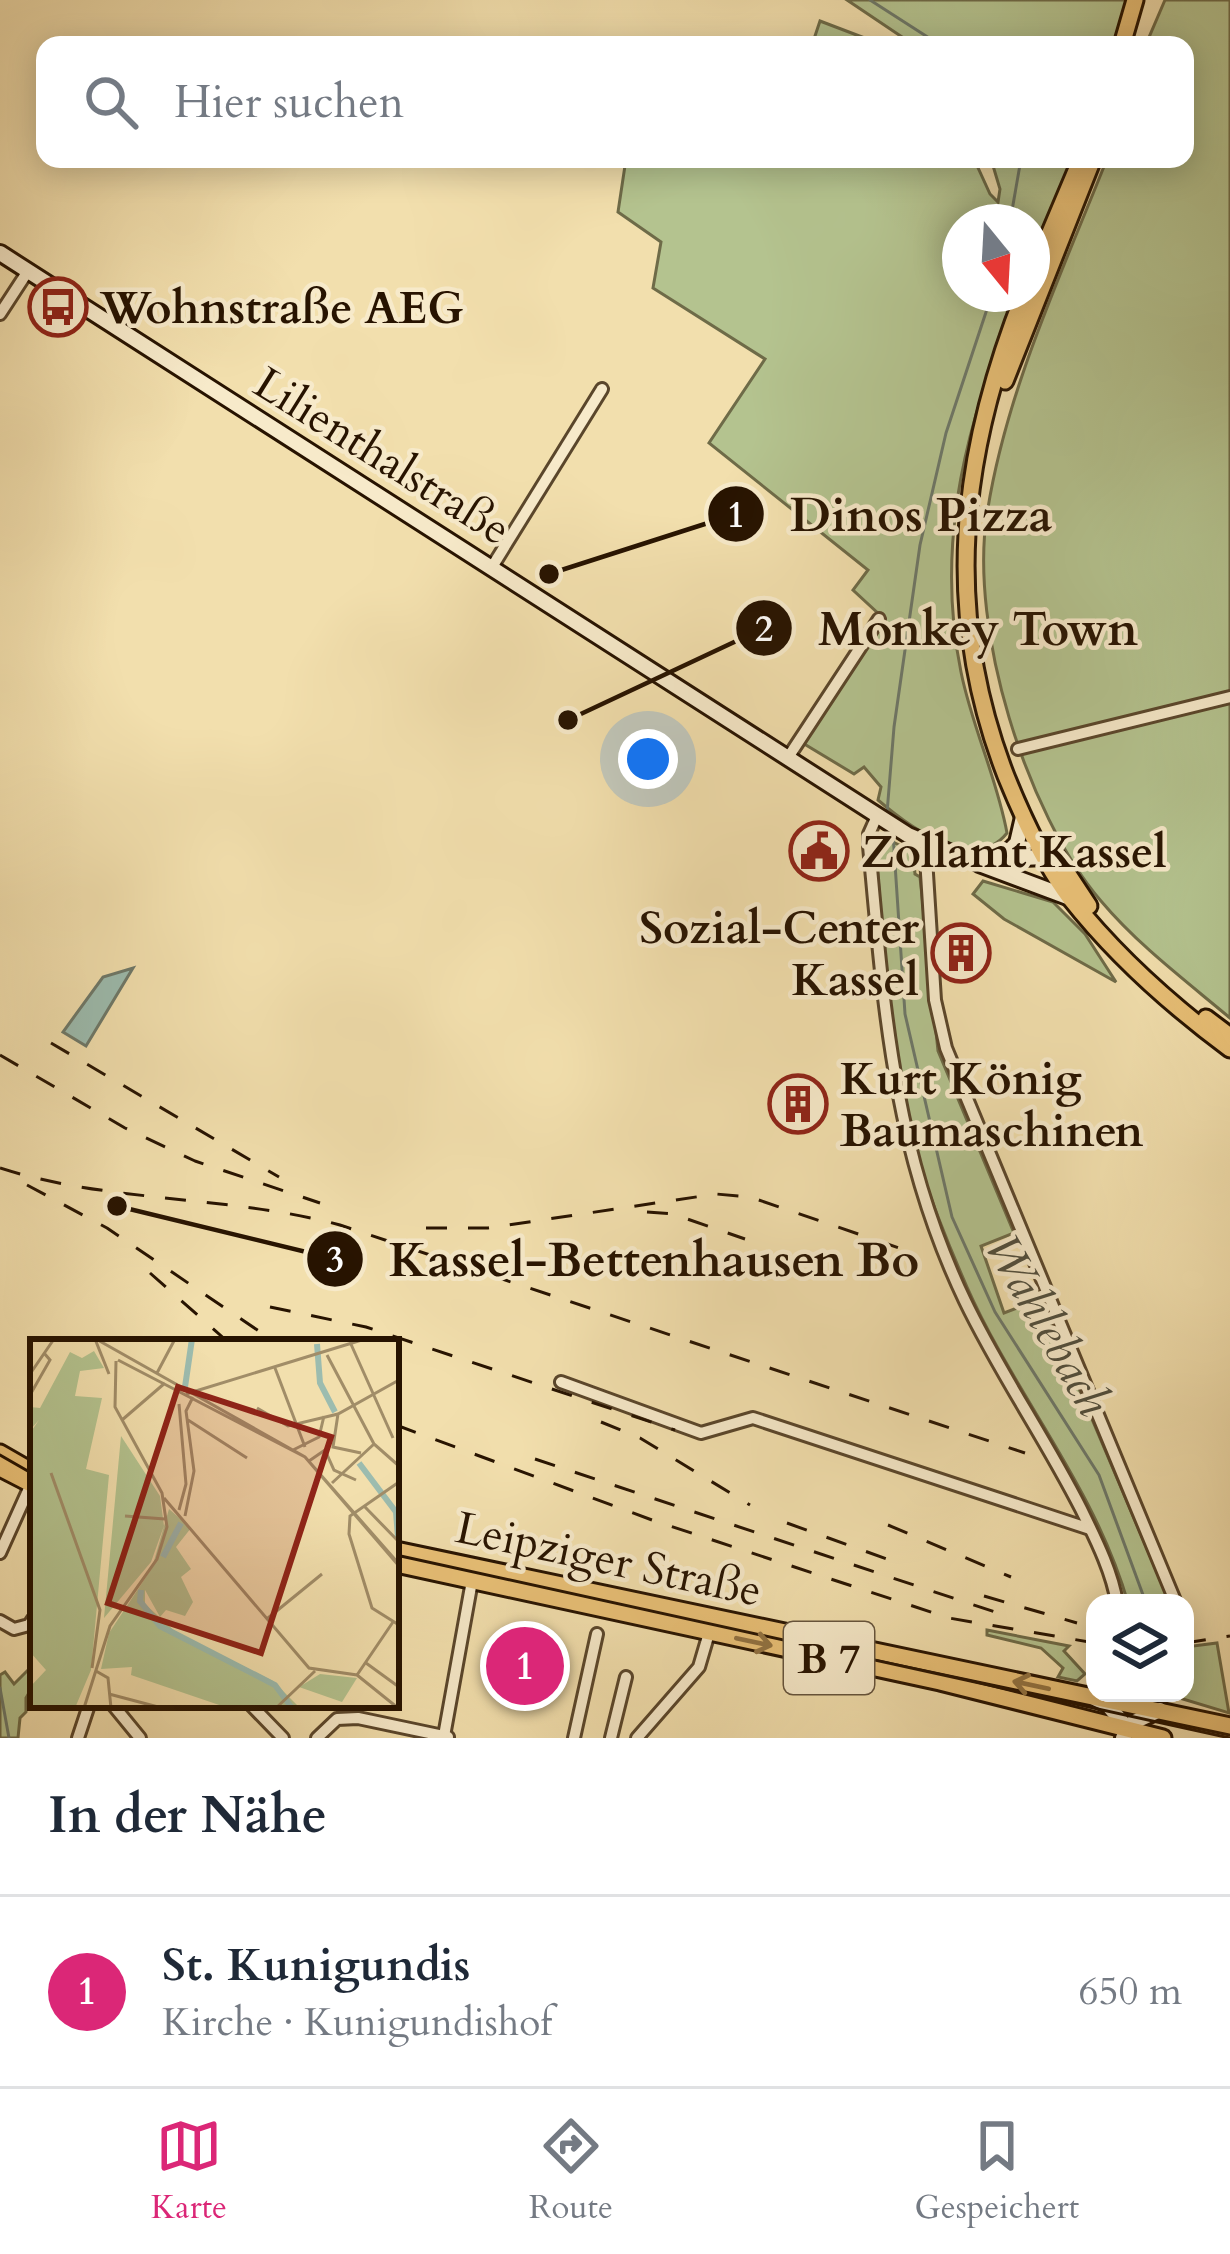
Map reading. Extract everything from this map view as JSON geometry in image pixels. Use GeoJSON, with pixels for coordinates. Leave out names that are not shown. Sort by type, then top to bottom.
{"type":"FeatureCollection","features":[{"type":"Feature","properties":{"kind":"main road"},"geometry":{"type":"LineString","coordinates":[[1125,36],[1135,0]]}},
{"type":"Feature","properties":{"kind":"main road"},"geometry":{"type":"LineString","coordinates":[[1135,36],[1145,0]]}},
{"type":"Feature","properties":{"kind":"main road"},"geometry":{"type":"LineString","coordinates":[[1050,232],[1077,168]]}},
{"type":"Feature","properties":{"kind":"main road"},"geometry":{"type":"LineString","coordinates":[[1089,168],[1007,374],[988,434],[974,534],[975,616],[985,679],[1021,790],[1071,898],[1153,985],[1230,1049]]}},
{"type":"Feature","properties":{"kind":"main road","name":"Lilienthalstraße"},"geometry":{"type":"LineString","coordinates":[[0,253],[885,820],[968,860],[1052,860]]}},
{"type":"Feature","properties":{"kind":"main road"},"geometry":{"type":"LineString","coordinates":[[1018,312],[978,438],[965,557],[971,651],[980,696],[1023,817],[1052,860],[1128,948],[1230,1036]]}},
{"type":"Feature","properties":{"kind":"main road"},"geometry":{"type":"LineString","coordinates":[[1000,859],[1017,843],[1023,817]]}},
{"type":"Feature","properties":{"kind":"main road"},"geometry":{"type":"LineString","coordinates":[[968,860],[1071,898]]}},
{"type":"Feature","properties":{"kind":"main road"},"geometry":{"type":"LineString","coordinates":[[1013,876],[1052,860]]}},
{"type":"Feature","properties":{"kind":"main road"},"geometry":{"type":"LineString","coordinates":[[0,1453],[30,1479]]}},
{"type":"Feature","properties":{"kind":"main road"},"geometry":{"type":"LineString","coordinates":[[0,1468],[30,1480]]}},
{"type":"Feature","properties":{"kind":"main road","name":"Leipziger Straße"},"geometry":{"type":"LineString","coordinates":[[399,1551],[1086,1693]]}},
{"type":"Feature","properties":{"kind":"main road","name":"Leipziger Straße"},"geometry":{"type":"LineString","coordinates":[[399,1565],[940,1682],[1139,1720],[1230,1726]]}},
{"type":"Feature","properties":{"kind":"main road"},"geometry":{"type":"LineString","coordinates":[[1106,1702],[1139,1720]]}},
{"type":"Feature","properties":{"kind":"main road","name":"Leipziger Straße"},"geometry":{"type":"LineString","coordinates":[[1111,1702],[1163,1738]]}},
{"type":"Feature","properties":{"kind":"street"},"geometry":{"type":"LineString","coordinates":[[0,314],[28,271]]}},
{"type":"Feature","properties":{"kind":"street"},"geometry":{"type":"LineString","coordinates":[[492,567],[602,389]]}},
{"type":"Feature","properties":{"kind":"street"},"geometry":{"type":"LineString","coordinates":[[789,756],[879,620]]}},
{"type":"Feature","properties":{"kind":"street"},"geometry":{"type":"LineString","coordinates":[[1018,748],[1230,697]]}},
{"type":"Feature","properties":{"kind":"street"},"geometry":{"type":"LineString","coordinates":[[885,820],[869,834],[868,846],[888,1052],[913,1163],[967,1305],[1053,1454],[1090,1529],[1114,1594]]}},
{"type":"Feature","properties":{"kind":"street"},"geometry":{"type":"LineString","coordinates":[[931,846],[926,858],[935,1000],[946,1048],[1172,1594]]}},
{"type":"Feature","properties":{"kind":"street"},"geometry":{"type":"LineString","coordinates":[[561,1382],[701,1433],[753,1418],[1090,1529]]}},
{"type":"Feature","properties":{"kind":"street"},"geometry":{"type":"LineString","coordinates":[[0,1553],[30,1486]]}},
{"type":"Feature","properties":{"kind":"street"},"geometry":{"type":"LineString","coordinates":[[317,1738],[337,1719],[358,1718],[447,1737],[472,1581]]}},
{"type":"Feature","properties":{"kind":"street"},"geometry":{"type":"LineString","coordinates":[[0,1621],[14,1629],[30,1622]]}},
{"type":"Feature","properties":{"kind":"street"},"geometry":{"type":"LineString","coordinates":[[637,1738],[699,1666],[709,1633]]}},
{"type":"Feature","properties":{"kind":"street"},"geometry":{"type":"LineString","coordinates":[[574,1738],[597,1634]]}},
{"type":"Feature","properties":{"kind":"street"},"geometry":{"type":"LineString","coordinates":[[611,1738],[626,1677]]}},
{"type":"Feature","properties":{"kind":"street"},"geometry":{"type":"LineString","coordinates":[[78,1738],[88,1708]]}},
{"type":"Feature","properties":{"kind":"street"},"geometry":{"type":"LineString","coordinates":[[115,1708],[140,1738]]}},
{"type":"Feature","properties":{"kind":"street"},"geometry":{"type":"LineString","coordinates":[[254,1708],[283,1738]]}},
{"type":"Feature","properties":{"kind":"green space"},"geometry":{"type":"Polygon","coordinates":[[[847,0],[1129,0],[1120,36],[901,36],[847,0]]]}},
{"type":"Feature","properties":{"kind":"green space"},"geometry":{"type":"Polygon","coordinates":[[[1165,0],[1230,0],[1230,1018],[1101,901],[1049,820],[1009,718],[995,664],[984,560],[987,514],[1007,423],[1103,168],[1194,168],[1194,36],[1150,36],[1165,0]]]}},
{"type":"Feature","properties":{"kind":"green space"},"geometry":{"type":"Polygon","coordinates":[[[820,21],[859,36],[815,36],[820,21]]]}},
{"type":"Feature","properties":{"kind":"green space"},"geometry":{"type":"Polygon","coordinates":[[[625,168],[978,168],[998,202],[1000,189],[994,168],[1071,168],[1050,219],[1050,204],[942,204],[942,312],[1012,312],[971,432],[954,526],[951,574],[961,672],[1007,833],[993,845],[960,848],[923,833],[878,800],[881,787],[864,767],[854,774],[801,742],[881,616],[853,590],[868,570],[709,443],[765,359],[653,288],[661,242],[618,212],[625,168]]]}},
{"type":"Feature","properties":{"kind":"green space"},"geometry":{"type":"Polygon","coordinates":[[[887,839],[913,852],[915,874],[920,877],[938,1051],[1014,1233],[981,1246],[1004,1313],[1041,1299],[1166,1594],[1125,1594],[1096,1520],[986,1327],[932,1201],[905,1113],[893,1052],[876,852],[887,839]]]}},
{"type":"Feature","properties":{"kind":"green space"},"geometry":{"type":"Polygon","coordinates":[[[983,881],[1053,902],[1085,934],[1116,982],[1004,919],[973,894],[983,881]]]}},
{"type":"Feature","properties":{"kind":"green space"},"geometry":{"type":"Polygon","coordinates":[[[987,1630],[1069,1646],[1064,1651],[1085,1674],[1077,1681],[1058,1677],[1063,1668],[1041,1648],[987,1635],[987,1630]]]}},
{"type":"Feature","properties":{"kind":"green space"},"geometry":{"type":"Polygon","coordinates":[[[1217,1643],[1229,1713],[1193,1702],[1194,1646],[1217,1643]]]}},
{"type":"Feature","properties":{"kind":"green space"},"geometry":{"type":"Polygon","coordinates":[[[30,1668],[30,1691],[18,1738],[0,1738],[0,1675],[5,1672],[14,1684],[30,1668]]]}},
{"type":"Feature","properties":{"kind":"shaded area"},"geometry":{"type":"Polygon","coordinates":[[[133,968],[86,1046],[63,1032],[103,977],[133,968]]]}},
{"type":"Feature","properties":{"kind":"waterway","name":"Wahlebach"},"geometry":{"type":"LineString","coordinates":[[870,0],[926,36]]}},
{"type":"Feature","properties":{"kind":"waterway","name":"Wahlebach"},"geometry":{"type":"LineString","coordinates":[[1013,204],[1019,168]]}},
{"type":"Feature","properties":{"kind":"waterway","name":"Wahlebach"},"geometry":{"type":"LineString","coordinates":[[887,813],[920,545],[946,433],[986,312]]}},
{"type":"Feature","properties":{"kind":"waterway","name":"Wahlebach"},"geometry":{"type":"LineString","coordinates":[[893,834],[905,1014],[952,1217],[995,1312],[1099,1475],[1143,1594]]}},
{"type":"Feature","properties":{"kind":"waterway"},"geometry":{"type":"LineString","coordinates":[[0,1688],[9,1738]]}},
{"type":"Feature","properties":{"kind":"tram line"},"geometry":{"type":"LineString","coordinates":[[0,1455],[30,1472]]}},
{"type":"Feature","properties":{"kind":"tram line"},"geometry":{"type":"LineString","coordinates":[[399,1556],[1230,1738]]}},
{"type":"Feature","properties":{"kind":"railway"},"geometry":{"type":"LineString","coordinates":[[51,1043],[279,1177]]}},
{"type":"Feature","properties":{"kind":"railway"},"geometry":{"type":"LineString","coordinates":[[0,1055],[125,1128],[195,1161],[320,1203]]}},
{"type":"Feature","properties":{"kind":"railway"},"geometry":{"type":"LineString","coordinates":[[0,1168],[84,1187],[255,1208],[340,1225],[1025,1453]]}},
{"type":"Feature","properties":{"kind":"railway"},"geometry":{"type":"LineString","coordinates":[[27,1185],[107,1228],[271,1339]]}},
{"type":"Feature","properties":{"kind":"railway"},"geometry":{"type":"LineString","coordinates":[[426,1228],[488,1228],[716,1194],[750,1197],[905,1250]]}},
{"type":"Feature","properties":{"kind":"railway"},"geometry":{"type":"LineString","coordinates":[[647,1212],[673,1214],[745,1239]]}},
{"type":"Feature","properties":{"kind":"railway"},"geometry":{"type":"LineString","coordinates":[[150,1273],[225,1339]]}},
{"type":"Feature","properties":{"kind":"railway"},"geometry":{"type":"LineString","coordinates":[[270,1307],[366,1327],[675,1430]]}},
{"type":"Feature","properties":{"kind":"railway"},"geometry":{"type":"LineString","coordinates":[[601,1422],[640,1438],[750,1505]]}},
{"type":"Feature","properties":{"kind":"railway"},"geometry":{"type":"LineString","coordinates":[[399,1426],[652,1520],[949,1618],[1086,1641]]}},
{"type":"Feature","properties":{"kind":"railway"},"geometry":{"type":"LineString","coordinates":[[535,1459],[1001,1614]]}},
{"type":"Feature","properties":{"kind":"railway"},"geometry":{"type":"LineString","coordinates":[[787,1523],[895,1562]]}},
{"type":"Feature","properties":{"kind":"railway"},"geometry":{"type":"LineString","coordinates":[[888,1525],[1011,1577]]}},
{"type":"Feature","properties":{"kind":"railway"},"geometry":{"type":"LineString","coordinates":[[984,1596],[1077,1623]]}},
{"type":"Feature","properties":{"kind":"railway"},"geometry":{"type":"LineString","coordinates":[[1194,1642],[1230,1636]]}},
{"type":"Feature","properties":{"kind":"place","name":"Wohnstraße AEG"},"geometry":{"type":"Point","coordinates":[58,307]}},
{"type":"Feature","properties":{"kind":"place","name":"Dinos Pizza"},"geometry":{"type":"Point","coordinates":[549,574]}},
{"type":"Feature","properties":{"kind":"place","name":"Monkey Town"},"geometry":{"type":"Point","coordinates":[568,720]}},
{"type":"Feature","properties":{"kind":"place","name":"Zollamt Kassel"},"geometry":{"type":"Point","coordinates":[819,851]}},
{"type":"Feature","properties":{"kind":"place","name":"Sozial-Center Kassel"},"geometry":{"type":"Point","coordinates":[961,953]}},
{"type":"Feature","properties":{"kind":"place","name":"Kurt König Baumaschinen"},"geometry":{"type":"Point","coordinates":[798,1104]}},
{"type":"Feature","properties":{"kind":"place","name":"Kassel-Bettenhausen Bo"},"geometry":{"type":"Point","coordinates":[117,1206]}},
{"type":"Feature","properties":{"kind":"place","name":"St. Kunigundis"},"geometry":{"type":"Point","coordinates":[525,1666]}}]}
